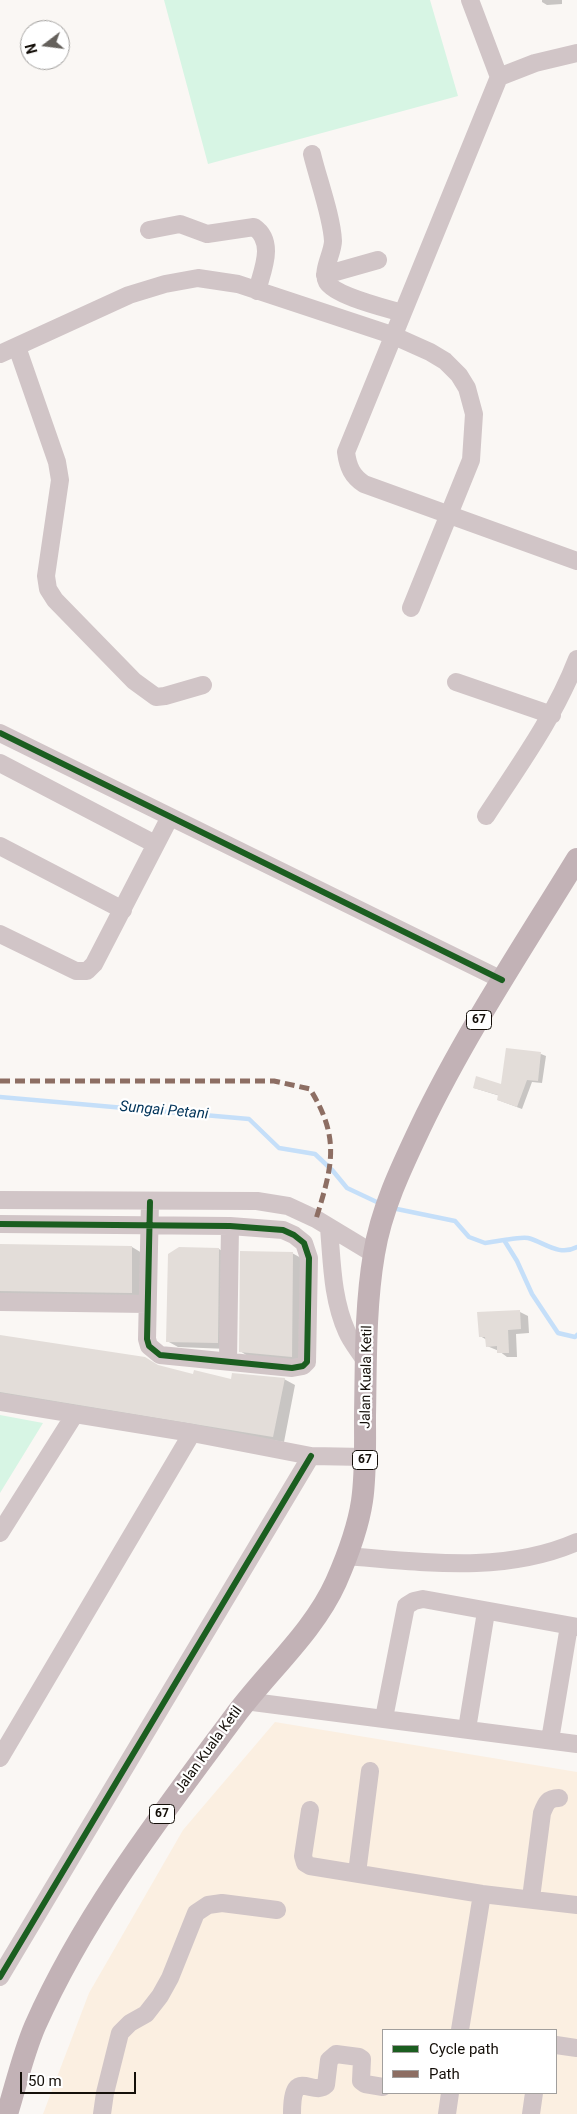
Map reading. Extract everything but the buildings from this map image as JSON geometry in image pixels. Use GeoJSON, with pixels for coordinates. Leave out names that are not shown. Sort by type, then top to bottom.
{"type":"FeatureCollection","features":[{"type":"Feature","properties":{"kind":"main road","name":"Jalan Kuala Ketil"},"geometry":{"type":"LineString","coordinates":[[7,2099],[33,2030],[64,1967],[155,1824],[245,1701],[300,1637],[323,1606],[347,1556],[362,1502],[365,1457],[366,1362],[374,1254],[393,1188],[433,1100],[502,980],[577,859]]}},
{"type":"Feature","properties":{"kind":"street"},"geometry":{"type":"LineString","coordinates":[[470,0],[499,77],[392,335],[346,452],[348,466],[355,478],[364,484],[577,561]]}},
{"type":"Feature","properties":{"kind":"street"},"geometry":{"type":"LineString","coordinates":[[499,77],[534,64],[577,53]]}},
{"type":"Feature","properties":{"kind":"street"},"geometry":{"type":"LineString","coordinates":[[312,154],[332,233],[332,253],[326,276],[327,282],[342,293],[402,313]]}},
{"type":"Feature","properties":{"kind":"street"},"geometry":{"type":"LineString","coordinates":[[149,230],[180,224],[207,234],[254,227],[261,232],[267,250],[257,291]]}},
{"type":"Feature","properties":{"kind":"street"},"geometry":{"type":"LineString","coordinates":[[326,276],[378,260]]}},
{"type":"Feature","properties":{"kind":"street"},"geometry":{"type":"LineString","coordinates":[[0,354],[129,295],[184,280],[210,279],[238,284],[392,335],[445,361],[459,374],[467,388],[474,414],[471,460],[411,608]]}},
{"type":"Feature","properties":{"kind":"street"},"geometry":{"type":"LineString","coordinates":[[17,347],[57,462],[60,480],[46,576],[48,590],[55,600],[134,681],[156,697],[203,685]]}},
{"type":"Feature","properties":{"kind":"street"},"geometry":{"type":"LineString","coordinates":[[486,816],[571,689],[577,659]]}},
{"type":"Feature","properties":{"kind":"street"},"geometry":{"type":"LineString","coordinates":[[456,682],[552,715]]}},
{"type":"Feature","properties":{"kind":"street"},"geometry":{"type":"LineString","coordinates":[[0,733],[502,980]]}},
{"type":"Feature","properties":{"kind":"street"},"geometry":{"type":"LineString","coordinates":[[0,763],[155,844]]}},
{"type":"Feature","properties":{"kind":"street"},"geometry":{"type":"LineString","coordinates":[[0,934],[76,971],[87,971],[94,964],[170,817]]}},
{"type":"Feature","properties":{"kind":"street"},"geometry":{"type":"LineString","coordinates":[[0,846],[123,910]]}},
{"type":"Feature","properties":{"kind":"street"},"geometry":{"type":"LineString","coordinates":[[0,1200],[256,1201],[288,1206],[374,1254]]}},
{"type":"Feature","properties":{"kind":"street"},"geometry":{"type":"LineString","coordinates":[[0,1224],[149,1226],[230,1226],[283,1230],[294,1235],[304,1243],[309,1258],[307,1362],[303,1366],[292,1368],[228,1362],[160,1355],[153,1351],[147,1338],[147,1304],[149,1226],[150,1202]]}},
{"type":"Feature","properties":{"kind":"street"},"geometry":{"type":"LineString","coordinates":[[228,1362],[230,1226]]}},
{"type":"Feature","properties":{"kind":"street"},"geometry":{"type":"LineString","coordinates":[[329,1228],[338,1308],[347,1333],[366,1362]]}},
{"type":"Feature","properties":{"kind":"street"},"geometry":{"type":"LineString","coordinates":[[0,1302],[147,1304]]}},
{"type":"Feature","properties":{"kind":"street"},"geometry":{"type":"LineString","coordinates":[[0,1402],[192,1433],[311,1456],[365,1457]]}},
{"type":"Feature","properties":{"kind":"street"},"geometry":{"type":"LineString","coordinates":[[0,1533],[75,1414]]}},
{"type":"Feature","properties":{"kind":"street"},"geometry":{"type":"LineString","coordinates":[[1,1754],[192,1433]]}},
{"type":"Feature","properties":{"kind":"street"},"geometry":{"type":"LineString","coordinates":[[0,1977],[311,1456]]}},
{"type":"Feature","properties":{"kind":"street"},"geometry":{"type":"LineString","coordinates":[[347,1556],[463,1564],[526,1557],[577,1542]]}},
{"type":"Feature","properties":{"kind":"street"},"geometry":{"type":"LineString","coordinates":[[384,1718],[406,1606],[414,1601],[422,1600],[573,1626],[550,1740]]}},
{"type":"Feature","properties":{"kind":"street"},"geometry":{"type":"LineString","coordinates":[[467,1729],[486,1612]]}},
{"type":"Feature","properties":{"kind":"street"},"geometry":{"type":"LineString","coordinates":[[245,1701],[577,1744]]}},
{"type":"Feature","properties":{"kind":"street"},"geometry":{"type":"LineString","coordinates":[[358,1873],[370,1771]]}},
{"type":"Feature","properties":{"kind":"street"},"geometry":{"type":"LineString","coordinates":[[531,1898],[542,1813],[546,1802],[552,1798],[559,1798]]}},
{"type":"Feature","properties":{"kind":"street"},"geometry":{"type":"LineString","coordinates":[[310,1810],[302,1856],[305,1863],[310,1866],[482,1894],[531,1898],[577,1905]]}},
{"type":"Feature","properties":{"kind":"street"},"geometry":{"type":"LineString","coordinates":[[460,2029],[482,1894]]}},
{"type":"Feature","properties":{"kind":"street"},"geometry":{"type":"LineString","coordinates":[[102,2114],[120,2033],[130,2023],[146,2014],[160,1996],[170,1978],[196,1913],[208,1905],[222,1903],[277,1910]]}},
{"type":"Feature","properties":{"kind":"street"},"geometry":{"type":"LineString","coordinates":[[557,2045],[577,2048]]}},
{"type":"Feature","properties":{"kind":"street"},"geometry":{"type":"LineString","coordinates":[[292,2114],[297,2088],[302,2086],[320,2090],[324,2088],[330,2060],[336,2054],[359,2056],[362,2059],[361,2081],[365,2084],[382,2087]]}},
{"type":"Feature","properties":{"kind":"street"},"geometry":{"type":"LineString","coordinates":[[447,2114],[450,2094]]}},
{"type":"Feature","properties":{"kind":"street"},"geometry":{"type":"LineString","coordinates":[[531,2114],[534,2094]]}},
{"type":"Feature","properties":{"kind":"shaded area"},"geometry":{"type":"Polygon","coordinates":[[[275,1722],[577,1772],[577,2114],[43,2114],[89,1993],[183,1830],[275,1722]]]}},
{"type":"Feature","properties":{"kind":"green space"},"geometry":{"type":"Polygon","coordinates":[[[164,0],[430,0],[458,96],[208,164],[164,0]]]}},
{"type":"Feature","properties":{"kind":"green space"},"geometry":{"type":"Polygon","coordinates":[[[0,1415],[43,1423],[0,1493],[0,1415]]]}},
{"type":"Feature","properties":{"kind":"waterway","name":"Sungai Petani"},"geometry":{"type":"LineString","coordinates":[[0,1097],[249,1119],[279,1148],[315,1154],[347,1188],[381,1204]]}},
{"type":"Feature","properties":{"kind":"waterway"},"geometry":{"type":"LineString","coordinates":[[392,1208],[455,1221],[469,1237],[485,1243],[504,1240],[517,1261],[532,1294],[558,1333],[575,1337],[577,1335]]}},
{"type":"Feature","properties":{"kind":"waterway"},"geometry":{"type":"LineString","coordinates":[[504,1240],[528,1238],[558,1250],[570,1250],[577,1247]]}},
{"type":"Feature","properties":{"kind":"marked path"},"geometry":{"type":"LineString","coordinates":[[0,1081],[274,1081],[310,1089],[326,1123],[331,1153],[326,1184],[316,1219]]}},
{"type":"Feature","properties":{"kind":"cycle path"},"geometry":{"type":"LineString","coordinates":[[0,733],[502,980]]}},
{"type":"Feature","properties":{"kind":"cycle path"},"geometry":{"type":"LineString","coordinates":[[0,1224],[230,1226],[283,1230],[294,1235],[304,1243],[309,1258],[307,1362],[303,1366],[292,1368],[160,1355],[149,1346],[147,1339],[150,1202]]}},
{"type":"Feature","properties":{"kind":"cycle path"},"geometry":{"type":"LineString","coordinates":[[0,1977],[311,1456]]}}]}
